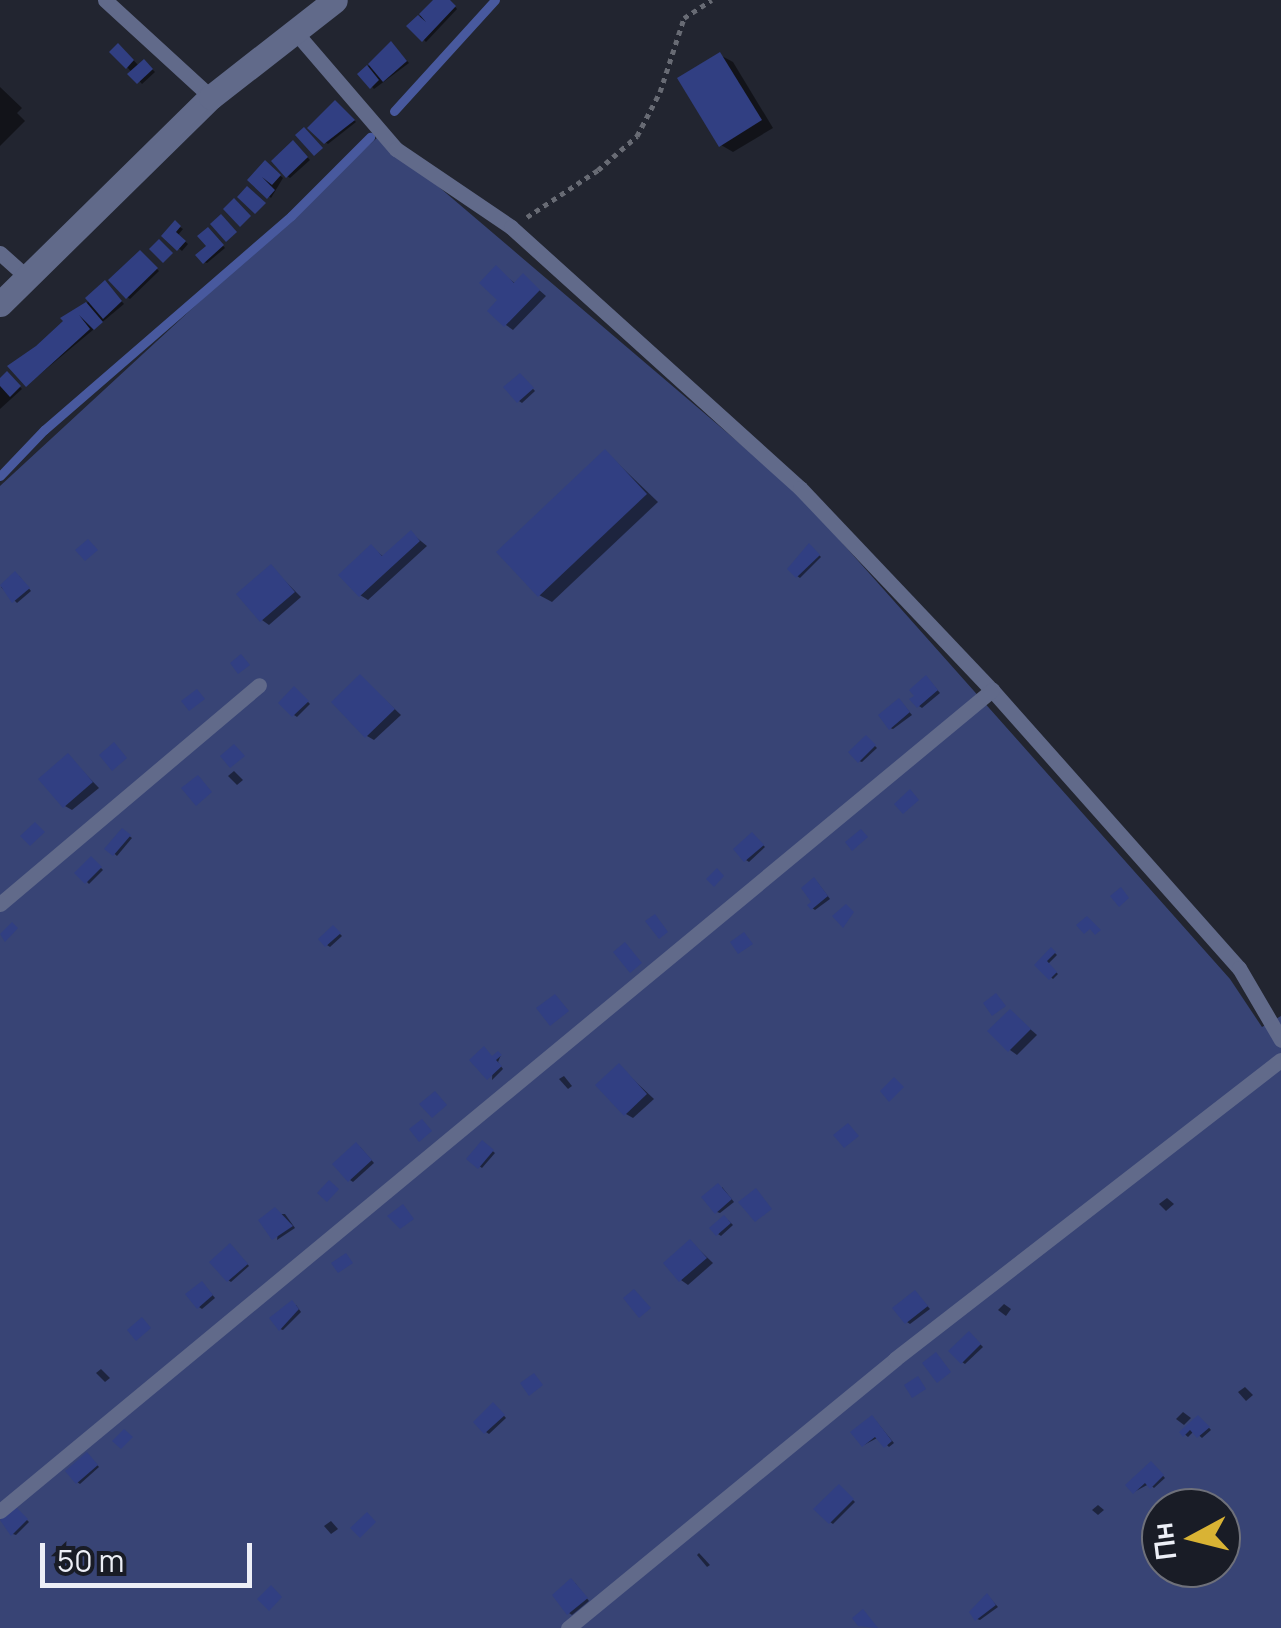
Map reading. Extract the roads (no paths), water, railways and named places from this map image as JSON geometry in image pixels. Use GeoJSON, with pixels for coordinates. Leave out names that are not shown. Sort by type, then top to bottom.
{"type":"FeatureCollection","features":[{"type":"Feature","properties":{"kind":"street"},"geometry":{"type":"LineString","coordinates":[[0,304],[211,97],[335,0]]}},
{"type":"Feature","properties":{"kind":"lane"},"geometry":{"type":"LineString","coordinates":[[105,0],[211,97]]}},
{"type":"Feature","properties":{"kind":"lane"},"geometry":{"type":"LineString","coordinates":[[296,34],[396,150],[511,227],[800,488],[992,690],[1239,968],[1281,1040]]}},
{"type":"Feature","properties":{"kind":"lane"},"geometry":{"type":"LineString","coordinates":[[0,253],[28,278]]}},
{"type":"Feature","properties":{"kind":"lane"},"geometry":{"type":"LineString","coordinates":[[0,904],[258,684]]}},
{"type":"Feature","properties":{"kind":"lane"},"geometry":{"type":"LineString","coordinates":[[0,1511],[992,690]]}},
{"type":"Feature","properties":{"kind":"lane"},"geometry":{"type":"LineString","coordinates":[[568,1628],[894,1359],[1281,1060]]}},
{"type":"Feature","properties":{"kind":"waterway"},"geometry":{"type":"LineString","coordinates":[[394,111],[495,0]]}},
{"type":"Feature","properties":{"kind":"waterway"},"geometry":{"type":"LineString","coordinates":[[0,476],[44,430],[291,216],[370,137]]}}]}
